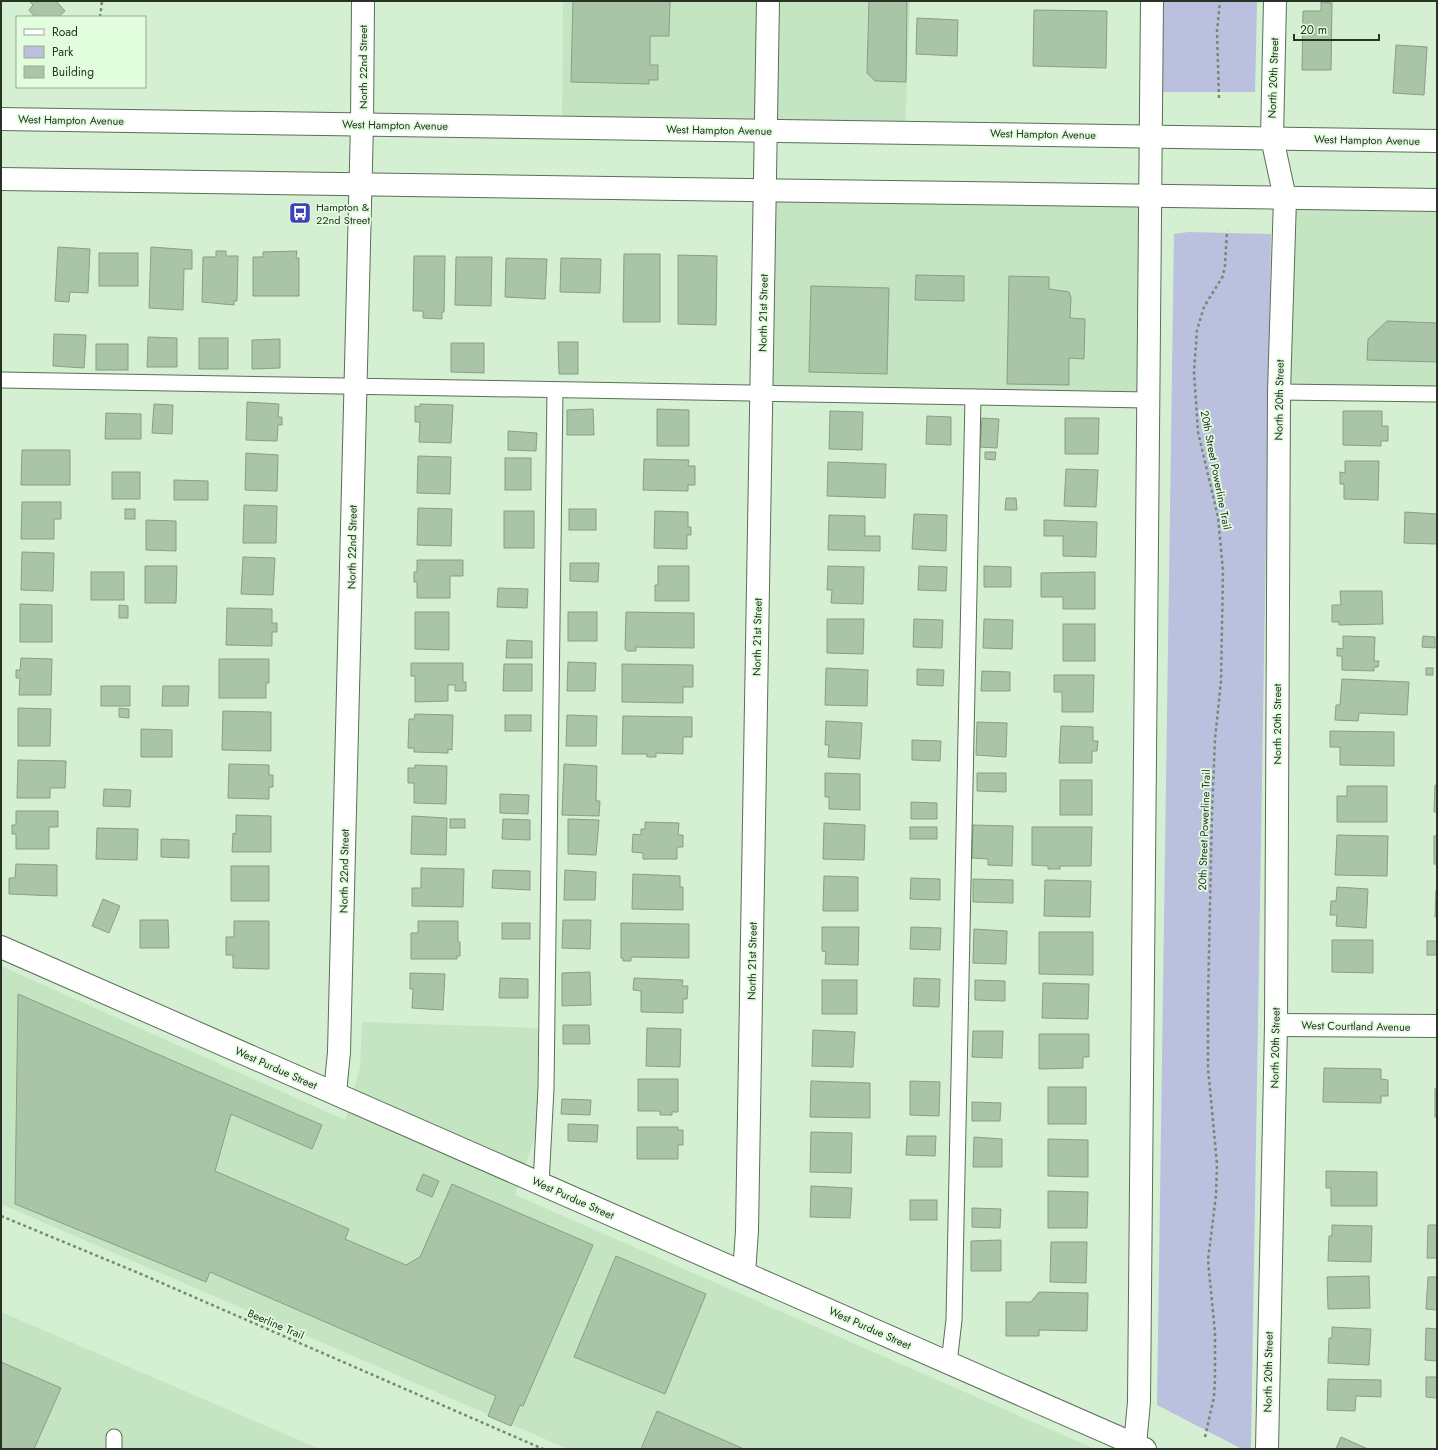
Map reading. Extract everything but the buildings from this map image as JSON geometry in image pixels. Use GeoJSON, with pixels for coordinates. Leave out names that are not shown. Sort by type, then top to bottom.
{"type":"FeatureCollection","features":[{"type":"Feature","properties":{"kind":"street","name":"North 22nd Street"},"geometry":{"type":"LineString","coordinates":[[335,1093],[339,1052],[361,184],[364,1]]}},
{"type":"Feature","properties":{"kind":"street","name":"North 21st Street"},"geometry":{"type":"LineString","coordinates":[[744,1273],[747,1231],[768,1]]}},
{"type":"Feature","properties":{"kind":"street"},"geometry":{"type":"LineString","coordinates":[[1140,1447],[1139,1402],[1152,1]]}},
{"type":"Feature","properties":{"kind":"street","name":"North 20th Street"},"geometry":{"type":"LineString","coordinates":[[1267,1449],[1276,1025],[1279,392],[1285,198],[1272,138],[1275,1]]}},
{"type":"Feature","properties":{"kind":"street","name":"West Hampton Avenue"},"geometry":{"type":"LineString","coordinates":[[1,119],[1437,141]]}},
{"type":"Feature","properties":{"kind":"street"},"geometry":{"type":"LineString","coordinates":[[1,179],[1437,200]]}},
{"type":"Feature","properties":{"kind":"street","name":"West Purdue Street"},"geometry":{"type":"LineString","coordinates":[[1,947],[1140,1447]]}},
{"type":"Feature","properties":{"kind":"street","name":"West Courtland Avenue"},"geometry":{"type":"LineString","coordinates":[[1276,1025],[1437,1026]]}},
{"type":"Feature","properties":{"kind":"lane"},"geometry":{"type":"LineString","coordinates":[[1,380],[1148,400]]}},
{"type":"Feature","properties":{"kind":"lane"},"geometry":{"type":"LineString","coordinates":[[542,1184],[546,1080],[555,390]]}},
{"type":"Feature","properties":{"kind":"lane"},"geometry":{"type":"LineString","coordinates":[[1279,392],[1437,394]]}},
{"type":"Feature","properties":{"kind":"lane"},"geometry":{"type":"LineString","coordinates":[[949,1363],[954,1312],[973,397]]}},
{"type":"Feature","properties":{"kind":"path"},"geometry":{"type":"LineString","coordinates":[[100,16],[102,1]]}},
{"type":"Feature","properties":{"kind":"path"},"geometry":{"type":"LineString","coordinates":[[1220,1],[1217,31],[1220,98]]}},
{"type":"Feature","properties":{"kind":"path","name":"20th Street Powerline Trail"},"geometry":{"type":"LineString","coordinates":[[1205,1437],[1214,1398],[1215,1378],[1215,1332],[1208,1260],[1216,1195],[1217,1157],[1208,1068],[1208,1001],[1212,812],[1215,740],[1221,681],[1223,571],[1218,517],[1198,432],[1194,372],[1197,330],[1202,313],[1223,276],[1227,231]]}},
{"type":"Feature","properties":{"kind":"path","name":"Beerline Trail"},"geometry":{"type":"LineString","coordinates":[[1,1216],[148,1277],[544,1449]]}},
{"type":"Feature","properties":{"kind":"shaded area"},"geometry":{"type":"Polygon","coordinates":[[[563,1],[910,1],[905,132],[562,127],[563,1]]]}},
{"type":"Feature","properties":{"kind":"shaded area"},"geometry":{"type":"Polygon","coordinates":[[[765,190],[1149,196],[1148,400],[761,394],[765,190]]]}},
{"type":"Feature","properties":{"kind":"shaded area"},"geometry":{"type":"Polygon","coordinates":[[[1285,198],[1437,200],[1437,394],[1279,392],[1285,198]]]}},
{"type":"Feature","properties":{"kind":"shaded area"},"geometry":{"type":"Polygon","coordinates":[[[1,966],[345,1120],[360,1068],[362,1022],[538,1028],[537,1131],[515,1195],[1095,1449],[568,1449],[1,1204],[1,966]]]}},
{"type":"Feature","properties":{"kind":"shaded area"},"geometry":{"type":"Polygon","coordinates":[[[1,1312],[320,1449],[1,1449],[1,1312]]]}},
{"type":"Feature","properties":{"kind":"green space"},"geometry":{"type":"Polygon","coordinates":[[[1164,1],[1257,1],[1255,92],[1162,92],[1164,1]]]}},
{"type":"Feature","properties":{"kind":"green space"},"geometry":{"type":"Polygon","coordinates":[[[1188,232],[1271,234],[1250,1449],[1242,1449],[1157,1405],[1174,234],[1188,232]]]}},
{"type":"Feature","properties":{"kind":"place","name":"Hampton & 22nd Street"},"geometry":{"type":"Point","coordinates":[300,213]}}]}
